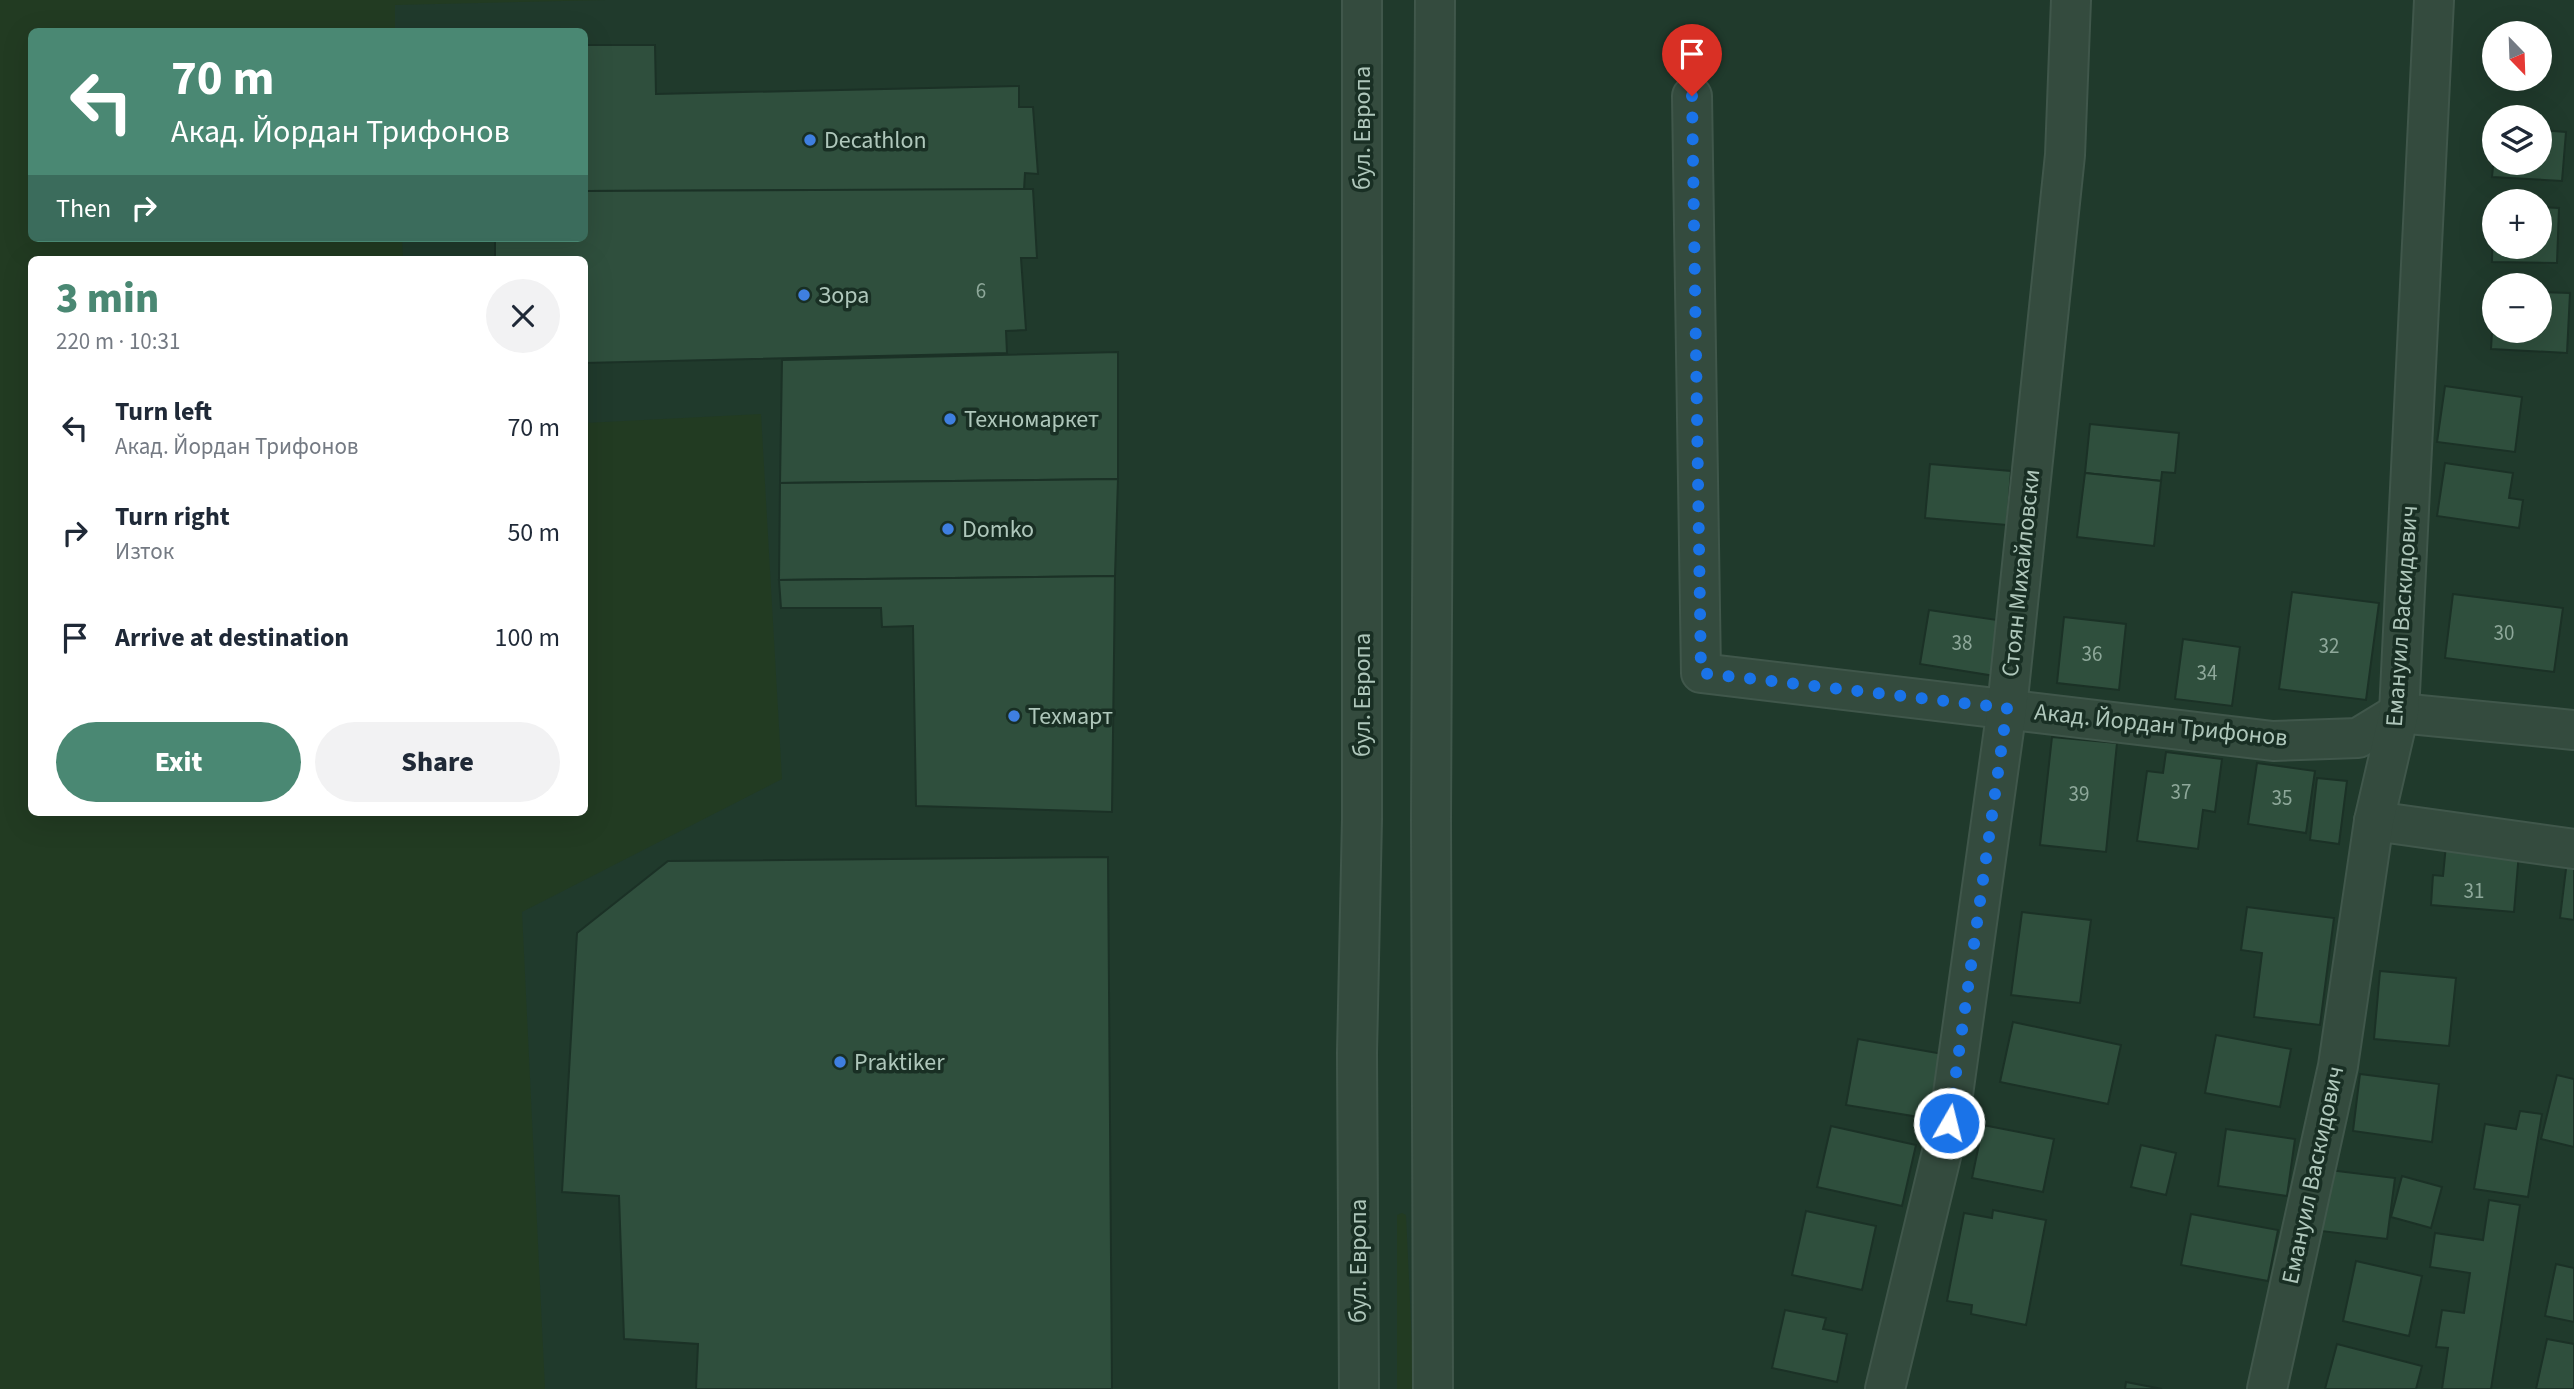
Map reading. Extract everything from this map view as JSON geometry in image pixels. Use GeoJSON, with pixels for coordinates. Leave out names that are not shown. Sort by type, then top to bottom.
{"type":"FeatureCollection","features":[{"type":"Feature","properties":{"kind":"street","name":"бул. Европа"},"geometry":{"type":"LineString","coordinates":[[1359,1389],[1357,1053],[1362,819],[1362,0]]}},
{"type":"Feature","properties":{"kind":"street"},"geometry":{"type":"LineString","coordinates":[[1433,1389],[1431,806],[1435,0]]}},
{"type":"Feature","properties":{"kind":"street","name":"Стоян Михайловски"},"geometry":{"type":"LineString","coordinates":[[1885,1389],[1949,1123],[2007,708],[2065,155],[2071,0]]}},
{"type":"Feature","properties":{"kind":"street","name":"Емануил Васкидович"},"geometry":{"type":"LineString","coordinates":[[2267,1389],[2338,1066],[2374,821],[2399,713],[2434,0]]}},
{"type":"Feature","properties":{"kind":"street","name":"Акад. Йордан Трифонов"},"geometry":{"type":"LineString","coordinates":[[1692,96],[1701,673],[2273,741],[2358,738],[2399,713]]}},
{"type":"Feature","properties":{"kind":"street"},"geometry":{"type":"LineString","coordinates":[[2399,713],[2574,730]]}},
{"type":"Feature","properties":{"kind":"street"},"geometry":{"type":"LineString","coordinates":[[2374,821],[2574,849]]}},
{"type":"Feature","properties":{"kind":"green space"},"geometry":{"type":"Polygon","coordinates":[[[0,0],[607,0],[395,5],[395,28],[28,28],[28,242],[402,242],[403,256],[28,256],[28,816],[588,816],[588,423],[761,414],[782,779],[522,912],[545,1389],[0,1389],[0,0]]]}},
{"type":"Feature","properties":{"kind":"green space"},"geometry":{"type":"Polygon","coordinates":[[[1397,1215],[1406,1215],[1414,1389],[1397,1389],[1397,1215]]]}},
{"type":"Feature","properties":{"kind":"building","name":"Decathlon"},"geometry":{"type":"Polygon","coordinates":[[[588,45],[655,45],[656,94],[1019,86],[1019,107],[1033,107],[1038,174],[1025,173],[1024,190],[588,191],[588,45]]]}},
{"type":"Feature","properties":{"kind":"building"},"geometry":{"type":"Polygon","coordinates":[[[2552,131],[2566,132],[2562,181],[2492,177],[2552,175],[2552,131]]]}},
{"type":"Feature","properties":{"kind":"building","name":"Зора"},"geometry":{"type":"Polygon","coordinates":[[[1033,189],[1037,258],[1021,258],[1026,330],[1006,331],[1007,353],[588,363],[588,256],[495,256],[495,242],[588,242],[588,191],[1033,189]]]}},
{"type":"Feature","properties":{"kind":"building"},"geometry":{"type":"Polygon","coordinates":[[[2552,208],[2559,208],[2557,263],[2492,262],[2492,259],[2552,259],[2552,208]]]}},
{"type":"Feature","properties":{"kind":"building"},"geometry":{"type":"Polygon","coordinates":[[[2552,292],[2570,293],[2567,353],[2491,349],[2491,343],[2552,343],[2552,292]]]}},
{"type":"Feature","properties":{"kind":"building","name":"Техномаркет"},"geometry":{"type":"Polygon","coordinates":[[[1118,352],[1118,479],[780,483],[782,360],[1118,352]]]}},
{"type":"Feature","properties":{"kind":"building"},"geometry":{"type":"Polygon","coordinates":[[[2445,386],[2522,397],[2515,452],[2437,442],[2445,386]]]}},
{"type":"Feature","properties":{"kind":"building"},"geometry":{"type":"Polygon","coordinates":[[[2090,424],[2179,433],[2175,473],[2162,472],[2161,481],[2085,473],[2090,424]]]}},
{"type":"Feature","properties":{"kind":"building"},"geometry":{"type":"Polygon","coordinates":[[[2445,463],[2513,473],[2509,498],[2523,500],[2519,528],[2437,516],[2445,463]]]}},
{"type":"Feature","properties":{"kind":"building"},"geometry":{"type":"Polygon","coordinates":[[[1930,464],[2011,471],[2007,525],[1925,518],[1930,464]]]}},
{"type":"Feature","properties":{"kind":"building"},"geometry":{"type":"Polygon","coordinates":[[[2085,473],[2161,481],[2154,546],[2077,537],[2085,473]]]}},
{"type":"Feature","properties":{"kind":"building","name":"Domko"},"geometry":{"type":"Polygon","coordinates":[[[1118,479],[1115,576],[779,580],[780,483],[1118,479]]]}},
{"type":"Feature","properties":{"kind":"building","name":"Техмарт"},"geometry":{"type":"Polygon","coordinates":[[[1115,576],[1112,812],[916,806],[913,626],[882,627],[881,608],[781,608],[779,580],[1115,576]]]}},
{"type":"Feature","properties":{"kind":"building"},"geometry":{"type":"Polygon","coordinates":[[[2292,592],[2379,603],[2366,700],[2279,689],[2292,592]]]}},
{"type":"Feature","properties":{"kind":"building"},"geometry":{"type":"Polygon","coordinates":[[[2453,594],[2563,608],[2554,672],[2445,658],[2453,594]]]}},
{"type":"Feature","properties":{"kind":"building"},"geometry":{"type":"Polygon","coordinates":[[[1929,610],[2004,621],[1995,676],[1920,664],[1929,610]]]}},
{"type":"Feature","properties":{"kind":"building"},"geometry":{"type":"Polygon","coordinates":[[[2064,617],[2126,624],[2119,690],[2057,683],[2064,617]]]}},
{"type":"Feature","properties":{"kind":"building"},"geometry":{"type":"Polygon","coordinates":[[[2183,639],[2240,647],[2232,706],[2175,699],[2183,639]]]}},
{"type":"Feature","properties":{"kind":"building"},"geometry":{"type":"Polygon","coordinates":[[[2052,737],[2117,743],[2106,852],[2040,845],[2052,737]]]}},
{"type":"Feature","properties":{"kind":"building"},"geometry":{"type":"Polygon","coordinates":[[[2166,752],[2222,759],[2215,812],[2203,810],[2198,849],[2137,841],[2147,771],[2163,773],[2166,752]]]}},
{"type":"Feature","properties":{"kind":"building"},"geometry":{"type":"Polygon","coordinates":[[[2257,763],[2315,771],[2306,833],[2248,824],[2257,763]]]}},
{"type":"Feature","properties":{"kind":"building"},"geometry":{"type":"Polygon","coordinates":[[[2317,778],[2347,781],[2339,844],[2310,840],[2317,778]]]}},
{"type":"Feature","properties":{"kind":"building"},"geometry":{"type":"Polygon","coordinates":[[[2446,845],[2519,852],[2514,912],[2431,905],[2433,875],[2443,876],[2446,845]]]}},
{"type":"Feature","properties":{"kind":"building","name":"Praktiker"},"geometry":{"type":"Polygon","coordinates":[[[1108,857],[1112,1389],[696,1389],[698,1344],[624,1339],[619,1196],[562,1192],[577,933],[668,861],[1108,857]]]}},
{"type":"Feature","properties":{"kind":"building"},"geometry":{"type":"Polygon","coordinates":[[[2567,861],[2574,862],[2574,920],[2560,918],[2567,861]]]}},
{"type":"Feature","properties":{"kind":"building"},"geometry":{"type":"Polygon","coordinates":[[[2247,907],[2334,918],[2320,1025],[2254,1017],[2262,953],[2241,950],[2247,907]]]}},
{"type":"Feature","properties":{"kind":"building"},"geometry":{"type":"Polygon","coordinates":[[[2022,912],[2091,920],[2080,1003],[2011,995],[2022,912]]]}},
{"type":"Feature","properties":{"kind":"building"},"geometry":{"type":"Polygon","coordinates":[[[2380,971],[2456,978],[2449,1046],[2374,1039],[2380,971]]]}},
{"type":"Feature","properties":{"kind":"building"},"geometry":{"type":"Polygon","coordinates":[[[2013,1022],[2121,1045],[2108,1104],[2000,1082],[2013,1022]]]}},
{"type":"Feature","properties":{"kind":"building"},"geometry":{"type":"Polygon","coordinates":[[[2216,1035],[2291,1049],[2280,1107],[2205,1093],[2216,1035]]]}},
{"type":"Feature","properties":{"kind":"building"},"geometry":{"type":"Polygon","coordinates":[[[1858,1039],[1943,1054],[1931,1119],[1846,1105],[1858,1039]]]}},
{"type":"Feature","properties":{"kind":"building"},"geometry":{"type":"Polygon","coordinates":[[[2360,1074],[2439,1084],[2432,1142],[2353,1131],[2360,1074]]]}},
{"type":"Feature","properties":{"kind":"building"},"geometry":{"type":"Polygon","coordinates":[[[2557,1075],[2574,1079],[2574,1147],[2541,1139],[2557,1075]]]}},
{"type":"Feature","properties":{"kind":"building"},"geometry":{"type":"Polygon","coordinates":[[[2520,1111],[2542,1114],[2528,1197],[2474,1189],[2485,1124],[2516,1129],[2520,1111]]]}},
{"type":"Feature","properties":{"kind":"building"},"geometry":{"type":"Polygon","coordinates":[[[1983,1125],[2054,1139],[2043,1192],[1972,1178],[1983,1125]]]}},
{"type":"Feature","properties":{"kind":"building"},"geometry":{"type":"Polygon","coordinates":[[[1831,1126],[1916,1145],[1902,1206],[1817,1187],[1831,1126]]]}},
{"type":"Feature","properties":{"kind":"building"},"geometry":{"type":"Polygon","coordinates":[[[2226,1129],[2295,1139],[2287,1196],[2218,1186],[2226,1129]]]}},
{"type":"Feature","properties":{"kind":"building"},"geometry":{"type":"Polygon","coordinates":[[[2141,1145],[2176,1153],[2166,1195],[2131,1187],[2141,1145]]]}},
{"type":"Feature","properties":{"kind":"building"},"geometry":{"type":"Polygon","coordinates":[[[2329,1170],[2395,1178],[2387,1239],[2321,1231],[2329,1170]]]}},
{"type":"Feature","properties":{"kind":"building"},"geometry":{"type":"Polygon","coordinates":[[[2402,1176],[2442,1187],[2431,1228],[2391,1217],[2402,1176]]]}},
{"type":"Feature","properties":{"kind":"building"},"geometry":{"type":"Polygon","coordinates":[[[2489,1200],[2520,1205],[2491,1389],[2442,1389],[2448,1348],[2436,1347],[2442,1310],[2464,1313],[2470,1273],[2430,1267],[2435,1233],[2483,1240],[2489,1200]]]}},
{"type":"Feature","properties":{"kind":"building"},"geometry":{"type":"Polygon","coordinates":[[[1993,1210],[2046,1220],[2026,1325],[1971,1314],[1972,1305],[1947,1301],[1964,1213],[1992,1218],[1993,1210]]]}},
{"type":"Feature","properties":{"kind":"building"},"geometry":{"type":"Polygon","coordinates":[[[1806,1211],[1876,1226],[1862,1290],[1792,1275],[1806,1211]]]}},
{"type":"Feature","properties":{"kind":"building"},"geometry":{"type":"Polygon","coordinates":[[[2191,1214],[2278,1230],[2268,1281],[2181,1265],[2191,1214]]]}},
{"type":"Feature","properties":{"kind":"building"},"geometry":{"type":"Polygon","coordinates":[[[2356,1261],[2422,1276],[2409,1336],[2343,1321],[2356,1261]]]}},
{"type":"Feature","properties":{"kind":"building"},"geometry":{"type":"Polygon","coordinates":[[[2556,1264],[2574,1268],[2574,1322],[2545,1316],[2556,1264]]]}},
{"type":"Feature","properties":{"kind":"building"},"geometry":{"type":"Polygon","coordinates":[[[1785,1310],[1826,1318],[1823,1329],[1847,1334],[1837,1382],[1772,1368],[1785,1310]]]}},
{"type":"Feature","properties":{"kind":"building"},"geometry":{"type":"Polygon","coordinates":[[[2547,1339],[2574,1344],[2574,1389],[2536,1389],[2547,1339]]]}},
{"type":"Feature","properties":{"kind":"building"},"geometry":{"type":"Polygon","coordinates":[[[2337,1344],[2422,1366],[2416,1389],[2325,1389],[2337,1344]]]}},
{"type":"Feature","properties":{"kind":"building"},"geometry":{"type":"Polygon","coordinates":[[[2126,1382],[2162,1389],[2125,1389],[2126,1382]]]}},
{"type":"Feature","properties":{"kind":"place","name":"Decathlon"},"geometry":{"type":"Point","coordinates":[810,140]}},
{"type":"Feature","properties":{"kind":"place","name":"Зора"},"geometry":{"type":"Point","coordinates":[804,295]}},
{"type":"Feature","properties":{"kind":"place","name":"Техномаркет"},"geometry":{"type":"Point","coordinates":[950,419]}},
{"type":"Feature","properties":{"kind":"place","name":"Domko"},"geometry":{"type":"Point","coordinates":[948,529]}},
{"type":"Feature","properties":{"kind":"place","name":"Техмарт"},"geometry":{"type":"Point","coordinates":[1014,716]}},
{"type":"Feature","properties":{"kind":"place","name":"Praktiker"},"geometry":{"type":"Point","coordinates":[840,1062]}},
{"type":"Feature","properties":{"kind":"route"},"geometry":{"type":"LineString","coordinates":[[1692,96],[1701,673],[2007,708],[1949,1123]]}}]}
